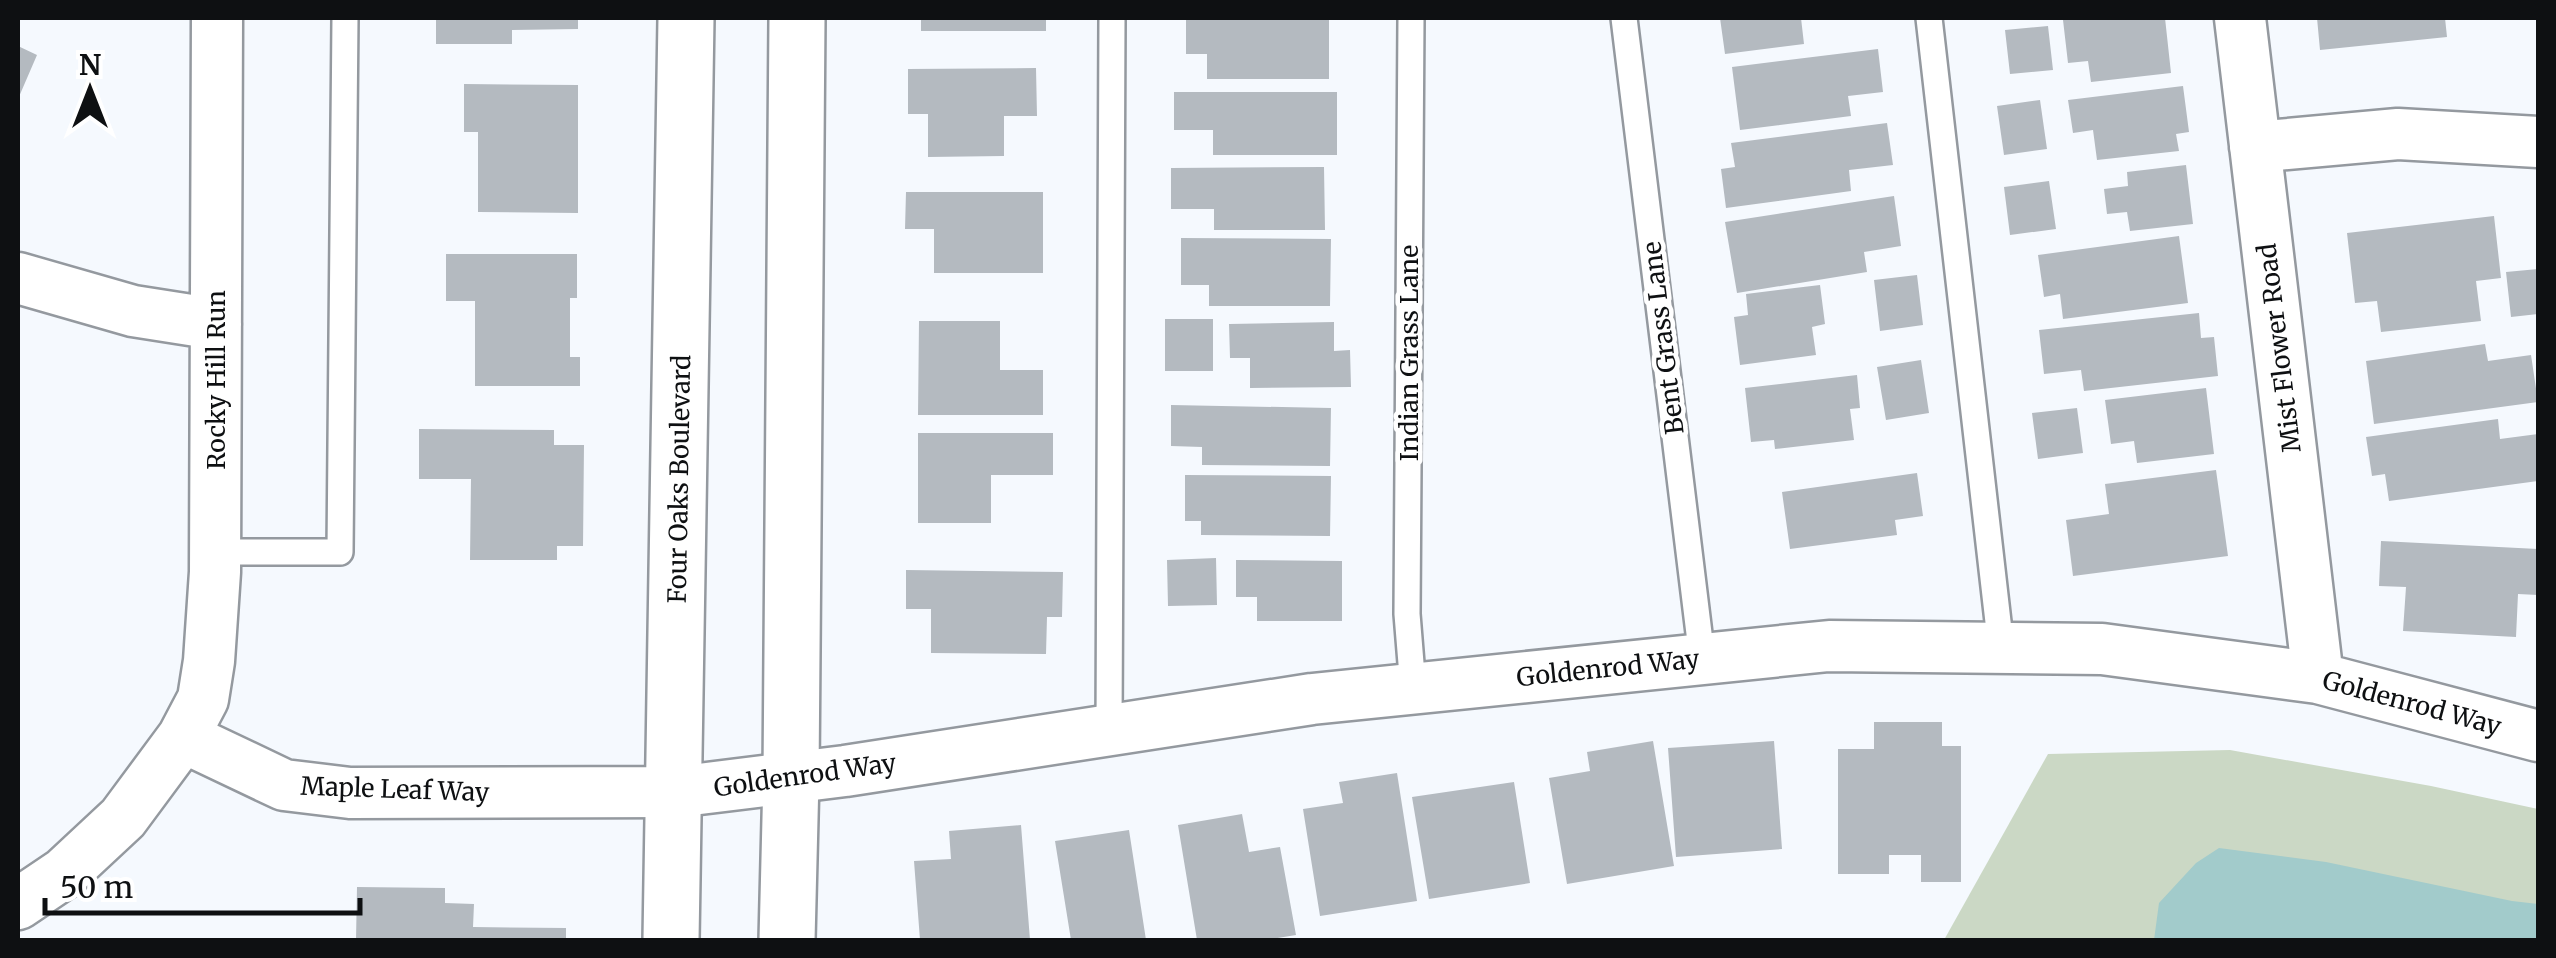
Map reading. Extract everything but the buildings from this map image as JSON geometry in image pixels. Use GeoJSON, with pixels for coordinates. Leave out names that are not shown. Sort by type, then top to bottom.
{"type":"FeatureCollection","features":[{"type":"Feature","properties":{"kind":"street","name":"Rocky Hill Run"},"geometry":{"type":"LineString","coordinates":[[183,737],[203,700],[212,614],[218,18]]}},
{"type":"Feature","properties":{"kind":"street","name":"Four Oaks Boulevard"},"geometry":{"type":"LineString","coordinates":[[671,940],[686,18]]}},
{"type":"Feature","properties":{"kind":"street"},"geometry":{"type":"LineString","coordinates":[[788,940],[797,18]]}},
{"type":"Feature","properties":{"kind":"street","name":"Mist Flower Road"},"geometry":{"type":"LineString","coordinates":[[2240,18],[2318,678]]}},
{"type":"Feature","properties":{"kind":"street"},"geometry":{"type":"LineString","coordinates":[[2255,147],[2398,134],[2538,142]]}},
{"type":"Feature","properties":{"kind":"street"},"geometry":{"type":"LineString","coordinates":[[18,278],[133,311],[216,324]]}},
{"type":"Feature","properties":{"kind":"street","name":"Goldenrod Way"},"geometry":{"type":"LineString","coordinates":[[675,792],[1312,700],[1829,646],[2102,649],[2318,678],[2538,736]]}},
{"type":"Feature","properties":{"kind":"street"},"geometry":{"type":"LineString","coordinates":[[18,904],[64,873],[123,818],[183,737]]}},
{"type":"Feature","properties":{"kind":"street","name":"Maple Leaf Way"},"geometry":{"type":"LineString","coordinates":[[183,737],[284,785],[350,793],[675,792]]}},
{"type":"Feature","properties":{"kind":"lane"},"geometry":{"type":"LineString","coordinates":[[214,552],[340,552],[345,18]]}},
{"type":"Feature","properties":{"kind":"lane"},"geometry":{"type":"LineString","coordinates":[[1109,732],[1112,18]]}},
{"type":"Feature","properties":{"kind":"lane","name":"Indian Grass Lane"},"geometry":{"type":"LineString","coordinates":[[1411,18],[1407,614],[1413,688]]}},
{"type":"Feature","properties":{"kind":"lane","name":"Bent Grass Lane"},"geometry":{"type":"LineString","coordinates":[[1624,18],[1702,658]]}},
{"type":"Feature","properties":{"kind":"lane"},"geometry":{"type":"LineString","coordinates":[[1928,18],[2001,648]]}},
{"type":"Feature","properties":{"kind":"green space"},"geometry":{"type":"Polygon","coordinates":[[[2230,750],[2538,809],[2538,940],[1944,940],[2048,754],[2230,750]]]}},
{"type":"Feature","properties":{"kind":"water"},"geometry":{"type":"Polygon","coordinates":[[[2219,848],[2326,862],[2538,904],[2538,940],[2154,940],[2159,903],[2196,863],[2219,848]]]}}]}
